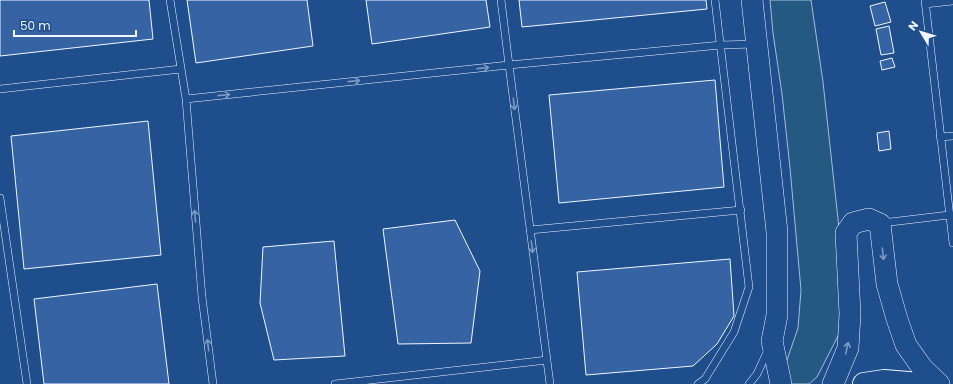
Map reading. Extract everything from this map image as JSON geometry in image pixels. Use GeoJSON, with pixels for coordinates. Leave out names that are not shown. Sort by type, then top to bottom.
{"type":"FeatureCollection","features":[{"type":"Feature","properties":{"kind":"main road"},"geometry":{"type":"LineString","coordinates":[[864,384],[884,381],[920,384]]}},
{"type":"Feature","properties":{"kind":"street"},"geometry":{"type":"LineString","coordinates":[[752,0],[777,232],[776,315],[772,341],[782,384]]}},
{"type":"Feature","properties":{"kind":"street"},"geometry":{"type":"LineString","coordinates":[[833,384],[848,348],[850,314],[846,233],[853,223],[869,219],[880,224],[887,284],[906,345],[924,370],[939,384]]}},
{"type":"Feature","properties":{"kind":"lane"},"geometry":{"type":"LineString","coordinates":[[170,0],[186,99],[202,297],[213,384]]}},
{"type":"Feature","properties":{"kind":"lane"},"geometry":{"type":"LineString","coordinates":[[501,0],[550,384]]}},
{"type":"Feature","properties":{"kind":"lane"},"geometry":{"type":"LineString","coordinates":[[698,384],[705,379],[734,332],[750,287],[715,0]]}},
{"type":"Feature","properties":{"kind":"lane"},"geometry":{"type":"LineString","coordinates":[[953,1],[925,2],[953,243]]}},
{"type":"Feature","properties":{"kind":"lane"},"geometry":{"type":"LineString","coordinates":[[186,99],[509,65],[720,45],[756,44]]}},
{"type":"Feature","properties":{"kind":"lane"},"geometry":{"type":"LineString","coordinates":[[0,90],[181,69]]}},
{"type":"Feature","properties":{"kind":"lane"},"geometry":{"type":"LineString","coordinates":[[940,137],[953,136]]}},
{"type":"Feature","properties":{"kind":"lane"},"geometry":{"type":"LineString","coordinates":[[0,198],[27,384]]}},
{"type":"Feature","properties":{"kind":"lane"},"geometry":{"type":"LineString","coordinates":[[530,230],[741,210]]}},
{"type":"Feature","properties":{"kind":"lane"},"geometry":{"type":"LineString","coordinates":[[880,224],[949,215]]}},
{"type":"Feature","properties":{"kind":"lane"},"geometry":{"type":"LineString","coordinates":[[749,384],[757,374],[772,341]]}},
{"type":"Feature","properties":{"kind":"lane"},"geometry":{"type":"LineString","coordinates":[[335,384],[370,382],[547,360]]}},
{"type":"Feature","properties":{"kind":"shaded area"},"geometry":{"type":"Polygon","coordinates":[[[770,0],[811,0],[823,82],[841,246],[845,299],[839,334],[817,377],[809,384],[789,384],[786,363],[798,328],[801,290],[790,168],[770,0]]]}},
{"type":"Feature","properties":{"kind":"building"},"geometry":{"type":"Polygon","coordinates":[[[0,0],[149,0],[153,39],[0,56],[0,0]]]}},
{"type":"Feature","properties":{"kind":"building"},"geometry":{"type":"Polygon","coordinates":[[[187,0],[307,0],[313,46],[196,63],[187,0]]]}},
{"type":"Feature","properties":{"kind":"building"},"geometry":{"type":"Polygon","coordinates":[[[366,0],[486,0],[490,27],[372,44],[366,0]]]}},
{"type":"Feature","properties":{"kind":"building"},"geometry":{"type":"Polygon","coordinates":[[[519,0],[706,0],[707,9],[522,27],[519,0]]]}},
{"type":"Feature","properties":{"kind":"building"},"geometry":{"type":"Polygon","coordinates":[[[885,2],[891,22],[875,26],[870,6],[885,2]]]}},
{"type":"Feature","properties":{"kind":"building"},"geometry":{"type":"Polygon","coordinates":[[[889,26],[894,53],[881,55],[876,29],[889,26]]]}},
{"type":"Feature","properties":{"kind":"building"},"geometry":{"type":"Polygon","coordinates":[[[892,58],[895,67],[882,70],[880,61],[892,58]]]}},
{"type":"Feature","properties":{"kind":"building"},"geometry":{"type":"Polygon","coordinates":[[[715,80],[724,187],[559,203],[549,95],[715,80]]]}},
{"type":"Feature","properties":{"kind":"building"},"geometry":{"type":"Polygon","coordinates":[[[148,121],[161,255],[24,269],[11,136],[148,121]]]}},
{"type":"Feature","properties":{"kind":"building"},"geometry":{"type":"Polygon","coordinates":[[[889,131],[891,149],[879,151],[877,133],[889,131]]]}},
{"type":"Feature","properties":{"kind":"building"},"geometry":{"type":"Polygon","coordinates":[[[455,220],[480,271],[471,343],[398,344],[383,229],[455,220]]]}},
{"type":"Feature","properties":{"kind":"building"},"geometry":{"type":"Polygon","coordinates":[[[334,241],[345,356],[274,360],[260,303],[263,247],[334,241]]]}},
{"type":"Feature","properties":{"kind":"building"},"geometry":{"type":"Polygon","coordinates":[[[730,259],[734,316],[717,344],[693,366],[586,375],[577,272],[730,259]]]}},
{"type":"Feature","properties":{"kind":"building"},"geometry":{"type":"Polygon","coordinates":[[[157,284],[169,384],[44,384],[34,299],[157,284]]]}}]}
